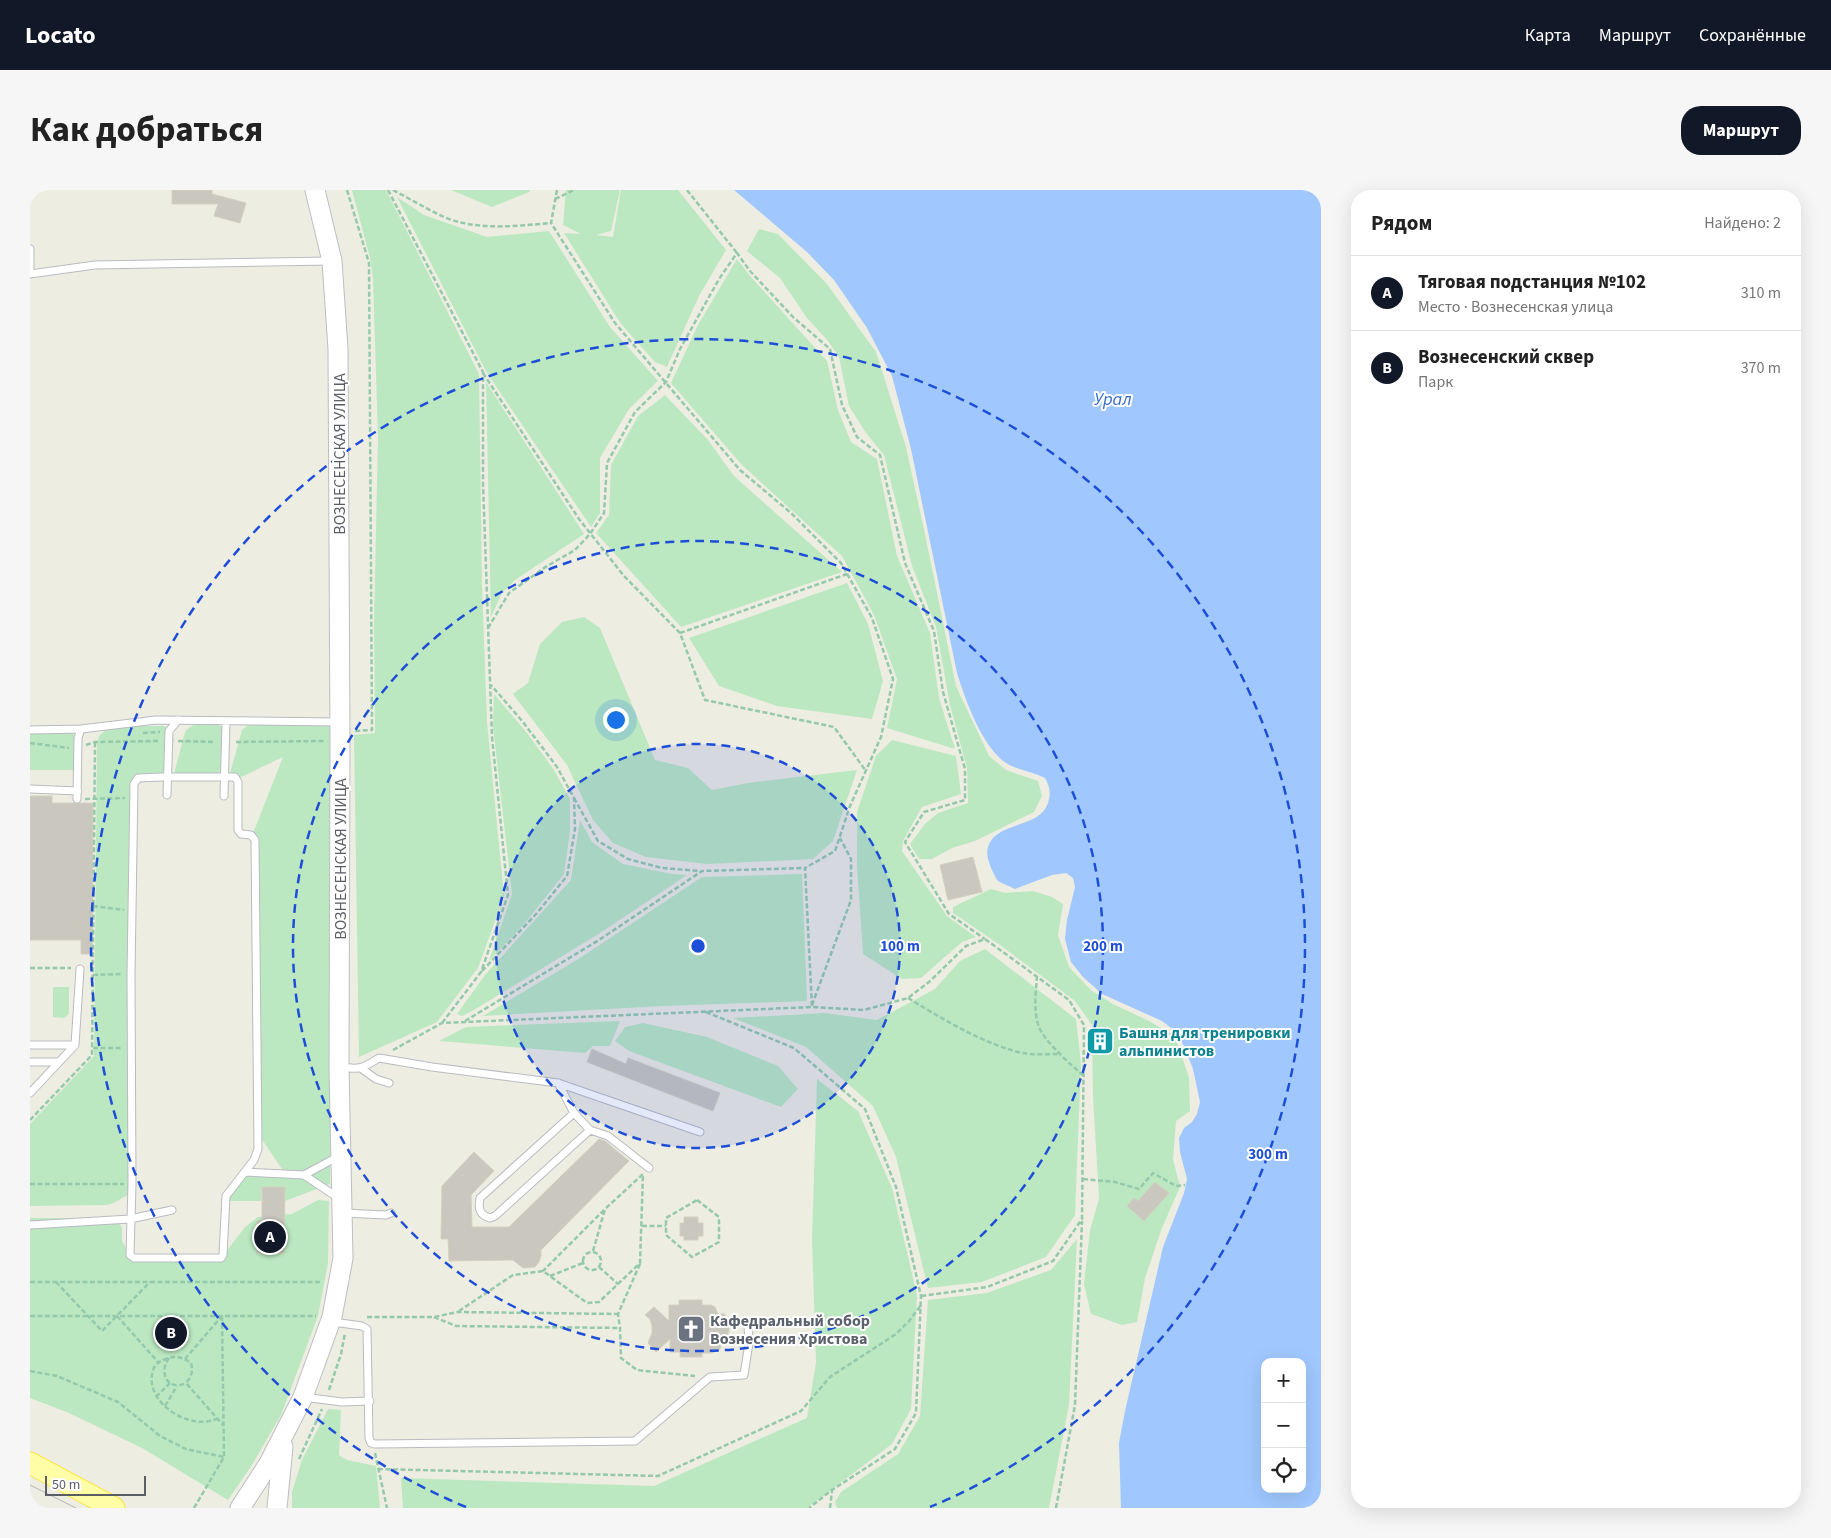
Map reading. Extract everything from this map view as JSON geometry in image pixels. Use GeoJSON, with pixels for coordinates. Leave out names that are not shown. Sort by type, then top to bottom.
{"type":"FeatureCollection","features":[{"type":"Feature","properties":{"kind":"main road","name":"ВОЗНЕСЕНСКАЯ УЛИЦА"},"geometry":{"type":"LineString","coordinates":[[240,1508],[268,1465],[303,1397],[331,1319],[343,1258],[339,1067],[338,349],[332,261],[315,190]]}},
{"type":"Feature","properties":{"kind":"main road"},"geometry":{"type":"LineString","coordinates":[[277,1508],[284,1435]]}},
{"type":"Feature","properties":{"kind":"main road"},"geometry":{"type":"LineString","coordinates":[[30,1463],[114,1508]]}},
{"type":"Feature","properties":{"kind":"lane"},"geometry":{"type":"LineString","coordinates":[[30,249],[30,274],[95,265],[332,261]]}},
{"type":"Feature","properties":{"kind":"lane"},"geometry":{"type":"LineString","coordinates":[[30,730],[81,729],[156,720],[178,720],[226,722],[340,732]]}},
{"type":"Feature","properties":{"kind":"lane"},"geometry":{"type":"LineString","coordinates":[[166,795],[168,731],[178,720]]}},
{"type":"Feature","properties":{"kind":"lane"},"geometry":{"type":"LineString","coordinates":[[224,796],[227,742],[226,722]]}},
{"type":"Feature","properties":{"kind":"lane"},"geometry":{"type":"LineString","coordinates":[[77,799],[78,738],[81,729]]}},
{"type":"Feature","properties":{"kind":"lane"},"geometry":{"type":"LineString","coordinates":[[166,777],[235,778],[237,780],[238,830],[241,834],[251,835],[255,840],[259,1135],[258,1148],[254,1160],[224,1201],[223,1257],[132,1258],[130,1255],[134,798],[136,780],[166,777]]}},
{"type":"Feature","properties":{"kind":"lane"},"geometry":{"type":"LineString","coordinates":[[30,789],[78,791]]}},
{"type":"Feature","properties":{"kind":"lane"},"geometry":{"type":"LineString","coordinates":[[30,1093],[74,1045],[80,969]]}},
{"type":"Feature","properties":{"kind":"lane"},"geometry":{"type":"LineString","coordinates":[[30,1045],[74,1045]]}},
{"type":"Feature","properties":{"kind":"lane"},"geometry":{"type":"LineString","coordinates":[[339,1067],[355,1070],[378,1058],[558,1083],[700,1132]]}},
{"type":"Feature","properties":{"kind":"lane"},"geometry":{"type":"LineString","coordinates":[[30,1062],[58,1062]]}},
{"type":"Feature","properties":{"kind":"lane"},"geometry":{"type":"LineString","coordinates":[[362,1068],[376,1079],[389,1082]]}},
{"type":"Feature","properties":{"kind":"lane"},"geometry":{"type":"LineString","coordinates":[[558,1083],[574,1113],[590,1130],[608,1136],[648,1168]]}},
{"type":"Feature","properties":{"kind":"lane"},"geometry":{"type":"LineString","coordinates":[[574,1113],[480,1198],[478,1208],[481,1213],[485,1217],[490,1218],[494,1216],[590,1130]]}},
{"type":"Feature","properties":{"kind":"lane"},"geometry":{"type":"LineString","coordinates":[[246,1172],[304,1175],[341,1154]]}},
{"type":"Feature","properties":{"kind":"lane"},"geometry":{"type":"LineString","coordinates":[[304,1175],[343,1206],[386,1214],[391,1213]]}},
{"type":"Feature","properties":{"kind":"lane"},"geometry":{"type":"LineString","coordinates":[[30,1225],[130,1220],[172,1210]]}},
{"type":"Feature","properties":{"kind":"lane"},"geometry":{"type":"LineString","coordinates":[[331,1319],[362,1326],[367,1329],[370,1401],[369,1438],[373,1444],[635,1441],[710,1377],[740,1377],[746,1374],[749,1343],[748,1326]]}},
{"type":"Feature","properties":{"kind":"lane"},"geometry":{"type":"LineString","coordinates":[[303,1397],[342,1402],[370,1401]]}},
{"type":"Feature","properties":{"kind":"path"},"geometry":{"type":"LineString","coordinates":[[388,190],[482,372],[590,534],[624,576],[680,633],[705,700],[834,726],[866,771]]}},
{"type":"Feature","properties":{"kind":"path"},"geometry":{"type":"LineString","coordinates":[[393,190],[445,217],[478,226],[522,226],[551,222]]}},
{"type":"Feature","properties":{"kind":"path"},"geometry":{"type":"LineString","coordinates":[[490,684],[523,722],[557,767],[598,841],[628,859],[662,868],[702,871],[805,868],[835,851],[850,806],[881,737],[893,679],[872,618],[841,563],[792,513],[740,470],[615,324],[551,222],[557,190]]}},
{"type":"Feature","properties":{"kind":"path"},"geometry":{"type":"LineString","coordinates":[[555,199],[574,190]]}},
{"type":"Feature","properties":{"kind":"path"},"geometry":{"type":"LineString","coordinates":[[687,190],[750,270],[792,317],[830,349],[842,406],[857,437],[880,455],[905,563],[934,631],[943,692],[964,769],[965,800],[924,812],[905,842],[949,914],[1070,1000],[1084,1025],[1083,1179],[1075,1405],[1056,1508]]}},
{"type":"Feature","properties":{"kind":"path"},"geometry":{"type":"LineString","coordinates":[[488,628],[509,593],[547,566],[575,550],[590,534],[604,513],[607,463],[635,412],[666,382],[680,349],[719,279],[737,253]]}},
{"type":"Feature","properties":{"kind":"path"},"geometry":{"type":"LineString","coordinates":[[482,372],[482,483],[492,737],[508,895],[482,972]]}},
{"type":"Feature","properties":{"kind":"path"},"geometry":{"type":"LineString","coordinates":[[680,633],[848,574]]}},
{"type":"Feature","properties":{"kind":"path"},"geometry":{"type":"LineString","coordinates":[[141,733],[168,731]]}},
{"type":"Feature","properties":{"kind":"path"},"geometry":{"type":"LineString","coordinates":[[30,743],[78,749],[95,742],[227,742],[340,732]]}},
{"type":"Feature","properties":{"kind":"path"},"geometry":{"type":"LineString","coordinates":[[30,1120],[92,1055],[95,742]]}},
{"type":"Feature","properties":{"kind":"path"},"geometry":{"type":"LineString","coordinates":[[94,798],[134,798]]}},
{"type":"Feature","properties":{"kind":"path"},"geometry":{"type":"LineString","coordinates":[[378,1058],[442,1023],[482,972],[537,913],[567,876],[575,829],[574,798]]}},
{"type":"Feature","properties":{"kind":"path"},"geometry":{"type":"LineString","coordinates":[[812,1007],[851,900],[851,859],[840,837]]}},
{"type":"Feature","properties":{"kind":"path"},"geometry":{"type":"LineString","coordinates":[[805,868],[812,1007]]}},
{"type":"Feature","properties":{"kind":"path"},"geometry":{"type":"LineString","coordinates":[[464,1022],[599,940],[702,871]]}},
{"type":"Feature","properties":{"kind":"path"},"geometry":{"type":"LineString","coordinates":[[93,906],[133,911]]}},
{"type":"Feature","properties":{"kind":"path"},"geometry":{"type":"LineString","coordinates":[[442,1023],[812,1007],[864,1010],[908,998],[929,982],[966,946],[985,939]]}},
{"type":"Feature","properties":{"kind":"path"},"geometry":{"type":"LineString","coordinates":[[1037,976],[1035,1004],[1039,1028],[1060,1054],[1084,1076]]}},
{"type":"Feature","properties":{"kind":"path"},"geometry":{"type":"LineString","coordinates":[[908,998],[983,1039],[1023,1053],[1060,1054]]}},
{"type":"Feature","properties":{"kind":"path"},"geometry":{"type":"LineString","coordinates":[[705,1012],[794,1048],[865,1109],[896,1187],[921,1296],[916,1414],[896,1449],[832,1490],[810,1508]]}},
{"type":"Feature","properties":{"kind":"path"},"geometry":{"type":"LineString","coordinates":[[92,1048],[131,1048]]}},
{"type":"Feature","properties":{"kind":"path"},"geometry":{"type":"LineString","coordinates":[[1083,1179],[1115,1182],[1139,1189],[1153,1173],[1176,1186],[1186,1185]]}},
{"type":"Feature","properties":{"kind":"path"},"geometry":{"type":"LineString","coordinates":[[458,1312],[513,1275],[543,1271],[643,1174],[640,1263],[618,1314],[622,1358],[637,1370],[710,1377]]}},
{"type":"Feature","properties":{"kind":"path"},"geometry":{"type":"LineString","coordinates":[[30,1184],[132,1184]]}},
{"type":"Feature","properties":{"kind":"path"},"geometry":{"type":"LineString","coordinates":[[697,1200],[719,1217],[719,1242],[692,1257],[666,1235],[666,1226],[666,1218],[697,1200]]}},
{"type":"Feature","properties":{"kind":"path"},"geometry":{"type":"LineString","coordinates":[[593,1252],[605,1209]]}},
{"type":"Feature","properties":{"kind":"path"},"geometry":{"type":"LineString","coordinates":[[921,1296],[987,1287],[1053,1261],[1082,1220]]}},
{"type":"Feature","properties":{"kind":"path"},"geometry":{"type":"LineString","coordinates":[[642,1226],[666,1226]]}},
{"type":"Feature","properties":{"kind":"path"},"geometry":{"type":"LineString","coordinates":[[593,1252],[588,1253],[584,1257],[583,1262],[589,1270],[599,1268]]}},
{"type":"Feature","properties":{"kind":"path"},"geometry":{"type":"LineString","coordinates":[[593,1252],[601,1258],[599,1268]]}},
{"type":"Feature","properties":{"kind":"path"},"geometry":{"type":"LineString","coordinates":[[550,1276],[583,1262]]}},
{"type":"Feature","properties":{"kind":"path"},"geometry":{"type":"LineString","coordinates":[[543,1271],[587,1303],[598,1302],[640,1263]]}},
{"type":"Feature","properties":{"kind":"path"},"geometry":{"type":"LineString","coordinates":[[599,1268],[618,1284]]}},
{"type":"Feature","properties":{"kind":"path"},"geometry":{"type":"LineString","coordinates":[[56,1282],[102,1331],[150,1282]]}},
{"type":"Feature","properties":{"kind":"path"},"geometry":{"type":"LineString","coordinates":[[31,1283],[322,1282]]}},
{"type":"Feature","properties":{"kind":"path"},"geometry":{"type":"LineString","coordinates":[[378,1469],[658,1476],[801,1411],[830,1377],[896,1334],[921,1305]]}},
{"type":"Feature","properties":{"kind":"path"},"geometry":{"type":"LineString","coordinates":[[366,1317],[434,1317],[458,1312],[618,1314]]}},
{"type":"Feature","properties":{"kind":"path"},"geometry":{"type":"LineString","coordinates":[[30,1316],[222,1316],[331,1319]]}},
{"type":"Feature","properties":{"kind":"path"},"geometry":{"type":"LineString","coordinates":[[117,1316],[158,1362]]}},
{"type":"Feature","properties":{"kind":"path"},"geometry":{"type":"LineString","coordinates":[[185,1359],[222,1316]]}},
{"type":"Feature","properties":{"kind":"path"},"geometry":{"type":"LineString","coordinates":[[194,1508],[224,1457],[222,1316]]}},
{"type":"Feature","properties":{"kind":"path"},"geometry":{"type":"LineString","coordinates":[[434,1317],[456,1326],[620,1328]]}},
{"type":"Feature","properties":{"kind":"path"},"geometry":{"type":"LineString","coordinates":[[170,1357],[164,1369],[164,1376],[170,1383],[177,1385],[186,1383],[191,1377],[191,1363],[179,1356],[170,1357],[158,1362],[153,1369],[151,1380],[156,1397],[174,1413],[187,1419],[206,1422],[218,1418]]}},
{"type":"Feature","properties":{"kind":"path"},"geometry":{"type":"LineString","coordinates":[[30,1371],[57,1376],[118,1402],[160,1436],[186,1449],[224,1457]]}},
{"type":"Feature","properties":{"kind":"path"},"geometry":{"type":"LineString","coordinates":[[156,1397],[170,1383]]}},
{"type":"Feature","properties":{"kind":"path"},"geometry":{"type":"LineString","coordinates":[[186,1383],[223,1425]]}},
{"type":"Feature","properties":{"kind":"path"},"geometry":{"type":"LineString","coordinates":[[165,1406],[177,1385]]}},
{"type":"Feature","properties":{"kind":"path"},"geometry":{"type":"LineString","coordinates":[[373,1444],[387,1508]]}},
{"type":"Feature","properties":{"kind":"path"},"geometry":{"type":"LineString","coordinates":[[830,1508],[832,1490]]}},
{"type":"Feature","properties":{"kind":"green space"},"geometry":{"type":"Polygon","coordinates":[[[352,190],[386,190],[479,374],[482,585],[487,722],[504,896],[478,968],[437,1022],[359,1057],[354,735],[375,733],[374,622],[378,439],[373,278],[370,258],[352,190]]]}},
{"type":"Feature","properties":{"kind":"green space"},"geometry":{"type":"Polygon","coordinates":[[[451,190],[530,190],[492,207],[451,190]]]}},
{"type":"Feature","properties":{"kind":"green space"},"geometry":{"type":"Polygon","coordinates":[[[566,190],[620,190],[611,231],[596,235],[613,237],[621,190],[678,190],[726,250],[699,296],[667,367],[655,362],[621,324],[564,233],[581,234],[563,225],[566,190]]]}},
{"type":"Feature","properties":{"kind":"green space"},"geometry":{"type":"Polygon","coordinates":[[[397,197],[424,215],[487,237],[549,231],[610,327],[658,381],[629,409],[600,458],[600,513],[591,527],[487,373],[397,197]]]}},
{"type":"Feature","properties":{"kind":"green space"},"geometry":{"type":"Polygon","coordinates":[[[759,229],[778,234],[827,284],[876,352],[906,447],[956,686],[989,756],[1006,770],[1038,781],[1042,796],[1034,812],[975,841],[952,848],[932,859],[919,859],[910,844],[925,824],[938,813],[968,803],[967,768],[950,705],[936,627],[912,566],[884,455],[866,433],[849,406],[839,357],[828,341],[807,318],[780,278],[747,251],[759,229]]]}},
{"type":"Feature","properties":{"kind":"green space"},"geometry":{"type":"Polygon","coordinates":[[[737,259],[827,361],[838,410],[851,442],[877,459],[897,556],[930,633],[939,698],[955,749],[887,728],[897,679],[874,615],[842,556],[741,464],[671,383],[698,325],[737,259]]]}},
{"type":"Feature","properties":{"kind":"green space"},"geometry":{"type":"Polygon","coordinates":[[[486,382],[584,534],[515,580],[502,593],[491,617],[486,382]]]}},
{"type":"Feature","properties":{"kind":"green space"},"geometry":{"type":"Polygon","coordinates":[[[665,395],[708,440],[734,476],[842,572],[681,627],[596,533],[609,515],[611,465],[638,416],[665,395]]]}},
{"type":"Feature","properties":{"kind":"green space"},"geometry":{"type":"Polygon","coordinates":[[[847,583],[868,624],[883,681],[872,719],[777,706],[719,686],[689,638],[847,583]]]}},
{"type":"Feature","properties":{"kind":"green space"},"geometry":{"type":"Polygon","coordinates":[[[584,617],[600,628],[655,760],[688,768],[712,790],[748,783],[857,770],[833,841],[813,859],[707,864],[646,857],[613,843],[593,820],[567,765],[513,694],[528,683],[540,644],[562,622],[584,617]]]}},
{"type":"Feature","properties":{"kind":"green space"},"geometry":{"type":"Polygon","coordinates":[[[494,694],[527,733],[554,770],[570,799],[570,831],[564,874],[526,922],[489,961],[512,894],[493,727],[494,694]]]}},
{"type":"Feature","properties":{"kind":"green space"},"geometry":{"type":"Polygon","coordinates":[[[252,722],[322,723],[330,726],[333,730],[330,1184],[285,1201],[285,1187],[262,1187],[261,1201],[224,1201],[245,1172],[284,1172],[259,1135],[252,836],[283,757],[237,779],[229,777],[242,730],[252,722]]]}},
{"type":"Feature","properties":{"kind":"green space"},"geometry":{"type":"Polygon","coordinates":[[[195,724],[216,724],[228,732],[230,737],[218,777],[173,777],[186,730],[195,724]]]}},
{"type":"Feature","properties":{"kind":"green space"},"geometry":{"type":"Polygon","coordinates":[[[60,725],[72,733],[78,743],[77,770],[30,770],[30,726],[60,725]]]}},
{"type":"Feature","properties":{"kind":"green space"},"geometry":{"type":"Polygon","coordinates":[[[110,726],[164,726],[171,731],[174,741],[162,777],[136,780],[132,1194],[106,1205],[30,1206],[30,1124],[94,1056],[97,744],[99,736],[110,726]]]}},
{"type":"Feature","properties":{"kind":"green space"},"geometry":{"type":"Polygon","coordinates":[[[892,740],[956,756],[961,794],[922,807],[903,841],[902,851],[947,916],[976,937],[962,942],[921,978],[902,979],[863,954],[857,866],[857,812],[876,756],[892,740]]]}},
{"type":"Feature","properties":{"kind":"green space"},"geometry":{"type":"Polygon","coordinates":[[[580,820],[592,842],[623,864],[672,874],[687,875],[600,933],[474,1010],[462,1016],[457,1014],[485,975],[571,880],[580,820]]]}},
{"type":"Feature","properties":{"kind":"green space"},"geometry":{"type":"Polygon","coordinates":[[[802,874],[807,1001],[663,1006],[483,1016],[580,958],[702,877],[802,874]]]}},
{"type":"Feature","properties":{"kind":"green space"},"geometry":{"type":"Polygon","coordinates":[[[991,889],[1006,893],[1033,891],[1052,897],[1063,904],[1058,935],[1069,967],[1091,990],[1113,1004],[1175,1036],[1189,1078],[1190,1111],[1176,1121],[1173,1159],[1180,1187],[1162,1228],[1145,1278],[1137,1322],[1122,1325],[1091,1314],[1084,1284],[1090,1230],[1099,1199],[1093,1096],[1092,1025],[1075,1001],[1000,945],[953,913],[953,907],[991,889]]]}},
{"type":"Feature","properties":{"kind":"green space"},"geometry":{"type":"Polygon","coordinates":[[[985,949],[1076,1019],[1081,1064],[1075,1215],[1046,1257],[982,1282],[928,1288],[896,1157],[873,1106],[806,1047],[733,1018],[825,1013],[877,1020],[935,989],[960,961],[985,949]]]}},
{"type":"Feature","properties":{"kind":"green space"},"geometry":{"type":"Polygon","coordinates":[[[53,987],[69,987],[69,1014],[64,1018],[53,1017],[53,987]]]}},
{"type":"Feature","properties":{"kind":"green space"},"geometry":{"type":"Polygon","coordinates":[[[620,1021],[610,1046],[593,1046],[585,1053],[439,1041],[466,1027],[620,1021]]]}},
{"type":"Feature","properties":{"kind":"green space"},"geometry":{"type":"Polygon","coordinates":[[[643,1023],[707,1037],[778,1066],[798,1089],[781,1107],[629,1051],[615,1041],[625,1027],[643,1023]]]}},
{"type":"Feature","properties":{"kind":"green space"},"geometry":{"type":"Polygon","coordinates":[[[817,1079],[858,1111],[892,1188],[917,1295],[911,1409],[892,1444],[807,1508],[403,1508],[401,1478],[654,1486],[807,1418],[816,1362],[812,1240],[817,1079]]]}},
{"type":"Feature","properties":{"kind":"green space"},"geometry":{"type":"Polygon","coordinates":[[[318,1200],[329,1201],[328,1263],[318,1316],[281,1415],[252,1465],[228,1500],[142,1448],[69,1413],[30,1398],[30,1218],[109,1218],[118,1220],[122,1228],[122,1241],[131,1257],[222,1257],[245,1227],[258,1217],[292,1214],[318,1200]]]}},
{"type":"Feature","properties":{"kind":"green space"},"geometry":{"type":"Polygon","coordinates":[[[1077,1239],[1069,1405],[1049,1508],[837,1508],[835,1502],[841,1492],[898,1454],[920,1416],[928,1300],[987,1293],[1051,1270],[1077,1239]]]}},
{"type":"Feature","properties":{"kind":"green space"},"geometry":{"type":"Polygon","coordinates":[[[328,1409],[341,1410],[339,1455],[347,1460],[376,1466],[380,1508],[292,1508],[292,1492],[302,1460],[328,1409]]]}},
{"type":"Feature","properties":{"kind":"water","name":"Урал"},"geometry":{"type":"Polygon","coordinates":[[[734,190],[1321,190],[1321,1508],[1121,1508],[1119,1443],[1163,1247],[1184,1193],[1187,1179],[1180,1152],[1179,1138],[1184,1128],[1192,1122],[1197,1114],[1200,1102],[1193,1069],[1184,1046],[1174,1030],[1162,1021],[1102,994],[1083,977],[1071,962],[1065,939],[1067,920],[1075,887],[1073,878],[1066,873],[1052,875],[1015,889],[1000,882],[995,877],[987,856],[990,842],[999,833],[1038,816],[1048,803],[1049,787],[1045,778],[1010,765],[997,756],[989,746],[976,722],[957,673],[911,449],[892,376],[867,328],[834,280],[807,252],[734,190]]]}},
{"type":"Feature","properties":{"kind":"building"},"geometry":{"type":"Polygon","coordinates":[[[172,190],[212,190],[212,194],[246,203],[240,223],[214,216],[218,204],[172,204],[172,190]]]}},
{"type":"Feature","properties":{"kind":"building"},"geometry":{"type":"Polygon","coordinates":[[[30,796],[52,796],[52,803],[93,803],[92,954],[81,954],[81,940],[30,940],[30,796]]]}},
{"type":"Feature","properties":{"kind":"building"},"geometry":{"type":"Polygon","coordinates":[[[973,857],[982,892],[948,900],[940,865],[973,857]]]}},
{"type":"Feature","properties":{"kind":"building"},"geometry":{"type":"Polygon","coordinates":[[[592,1049],[626,1064],[628,1058],[720,1093],[713,1111],[587,1062],[592,1049]]]}},
{"type":"Feature","properties":{"kind":"building"},"geometry":{"type":"Polygon","coordinates":[[[599,1139],[605,1141],[629,1161],[541,1250],[539,1262],[535,1267],[523,1268],[513,1260],[449,1261],[448,1239],[441,1239],[442,1186],[474,1152],[494,1171],[471,1195],[472,1227],[509,1227],[599,1139]]]}},
{"type":"Feature","properties":{"kind":"building"},"geometry":{"type":"Polygon","coordinates":[[[1155,1182],[1169,1193],[1144,1221],[1127,1206],[1134,1198],[1138,1201],[1155,1182]]]}},
{"type":"Feature","properties":{"kind":"building"},"geometry":{"type":"Polygon","coordinates":[[[262,1187],[285,1187],[284,1253],[257,1253],[257,1221],[262,1221],[262,1187]]]}},
{"type":"Feature","properties":{"kind":"building"},"geometry":{"type":"Polygon","coordinates":[[[684,1217],[698,1217],[698,1223],[703,1223],[703,1236],[698,1236],[698,1240],[684,1240],[684,1236],[680,1236],[680,1223],[684,1223],[684,1217]]]}},
{"type":"Feature","properties":{"kind":"building","name":"Кафедральный собор Вознесения Христова"},"geometry":{"type":"Polygon","coordinates":[[[679,1300],[702,1300],[702,1305],[711,1305],[715,1307],[718,1314],[725,1314],[725,1322],[729,1324],[729,1331],[727,1337],[722,1340],[720,1349],[712,1353],[702,1353],[702,1357],[680,1357],[680,1352],[670,1352],[670,1339],[656,1352],[648,1343],[652,1333],[652,1326],[650,1319],[645,1315],[654,1307],[669,1321],[669,1305],[679,1305],[679,1300]]]}},
{"type":"Feature","properties":{"kind":"tram line"},"geometry":{"type":"LineString","coordinates":[[30,1485],[76,1508]]}},
{"type":"Feature","properties":{"kind":"place","name":"Башня для тренировки альпинистов"},"geometry":{"type":"Point","coordinates":[1100,1041]}},
{"type":"Feature","properties":{"kind":"place","name":"Тяговая подстанция №102"},"geometry":{"type":"Point","coordinates":[270,1237]}},
{"type":"Feature","properties":{"kind":"place","name":"Кафедральный собор Вознесения Христова"},"geometry":{"type":"Point","coordinates":[691,1329]}},
{"type":"Feature","properties":{"kind":"place","name":"Вознесенский cквер"},"geometry":{"type":"Point","coordinates":[171,1333]}}]}
